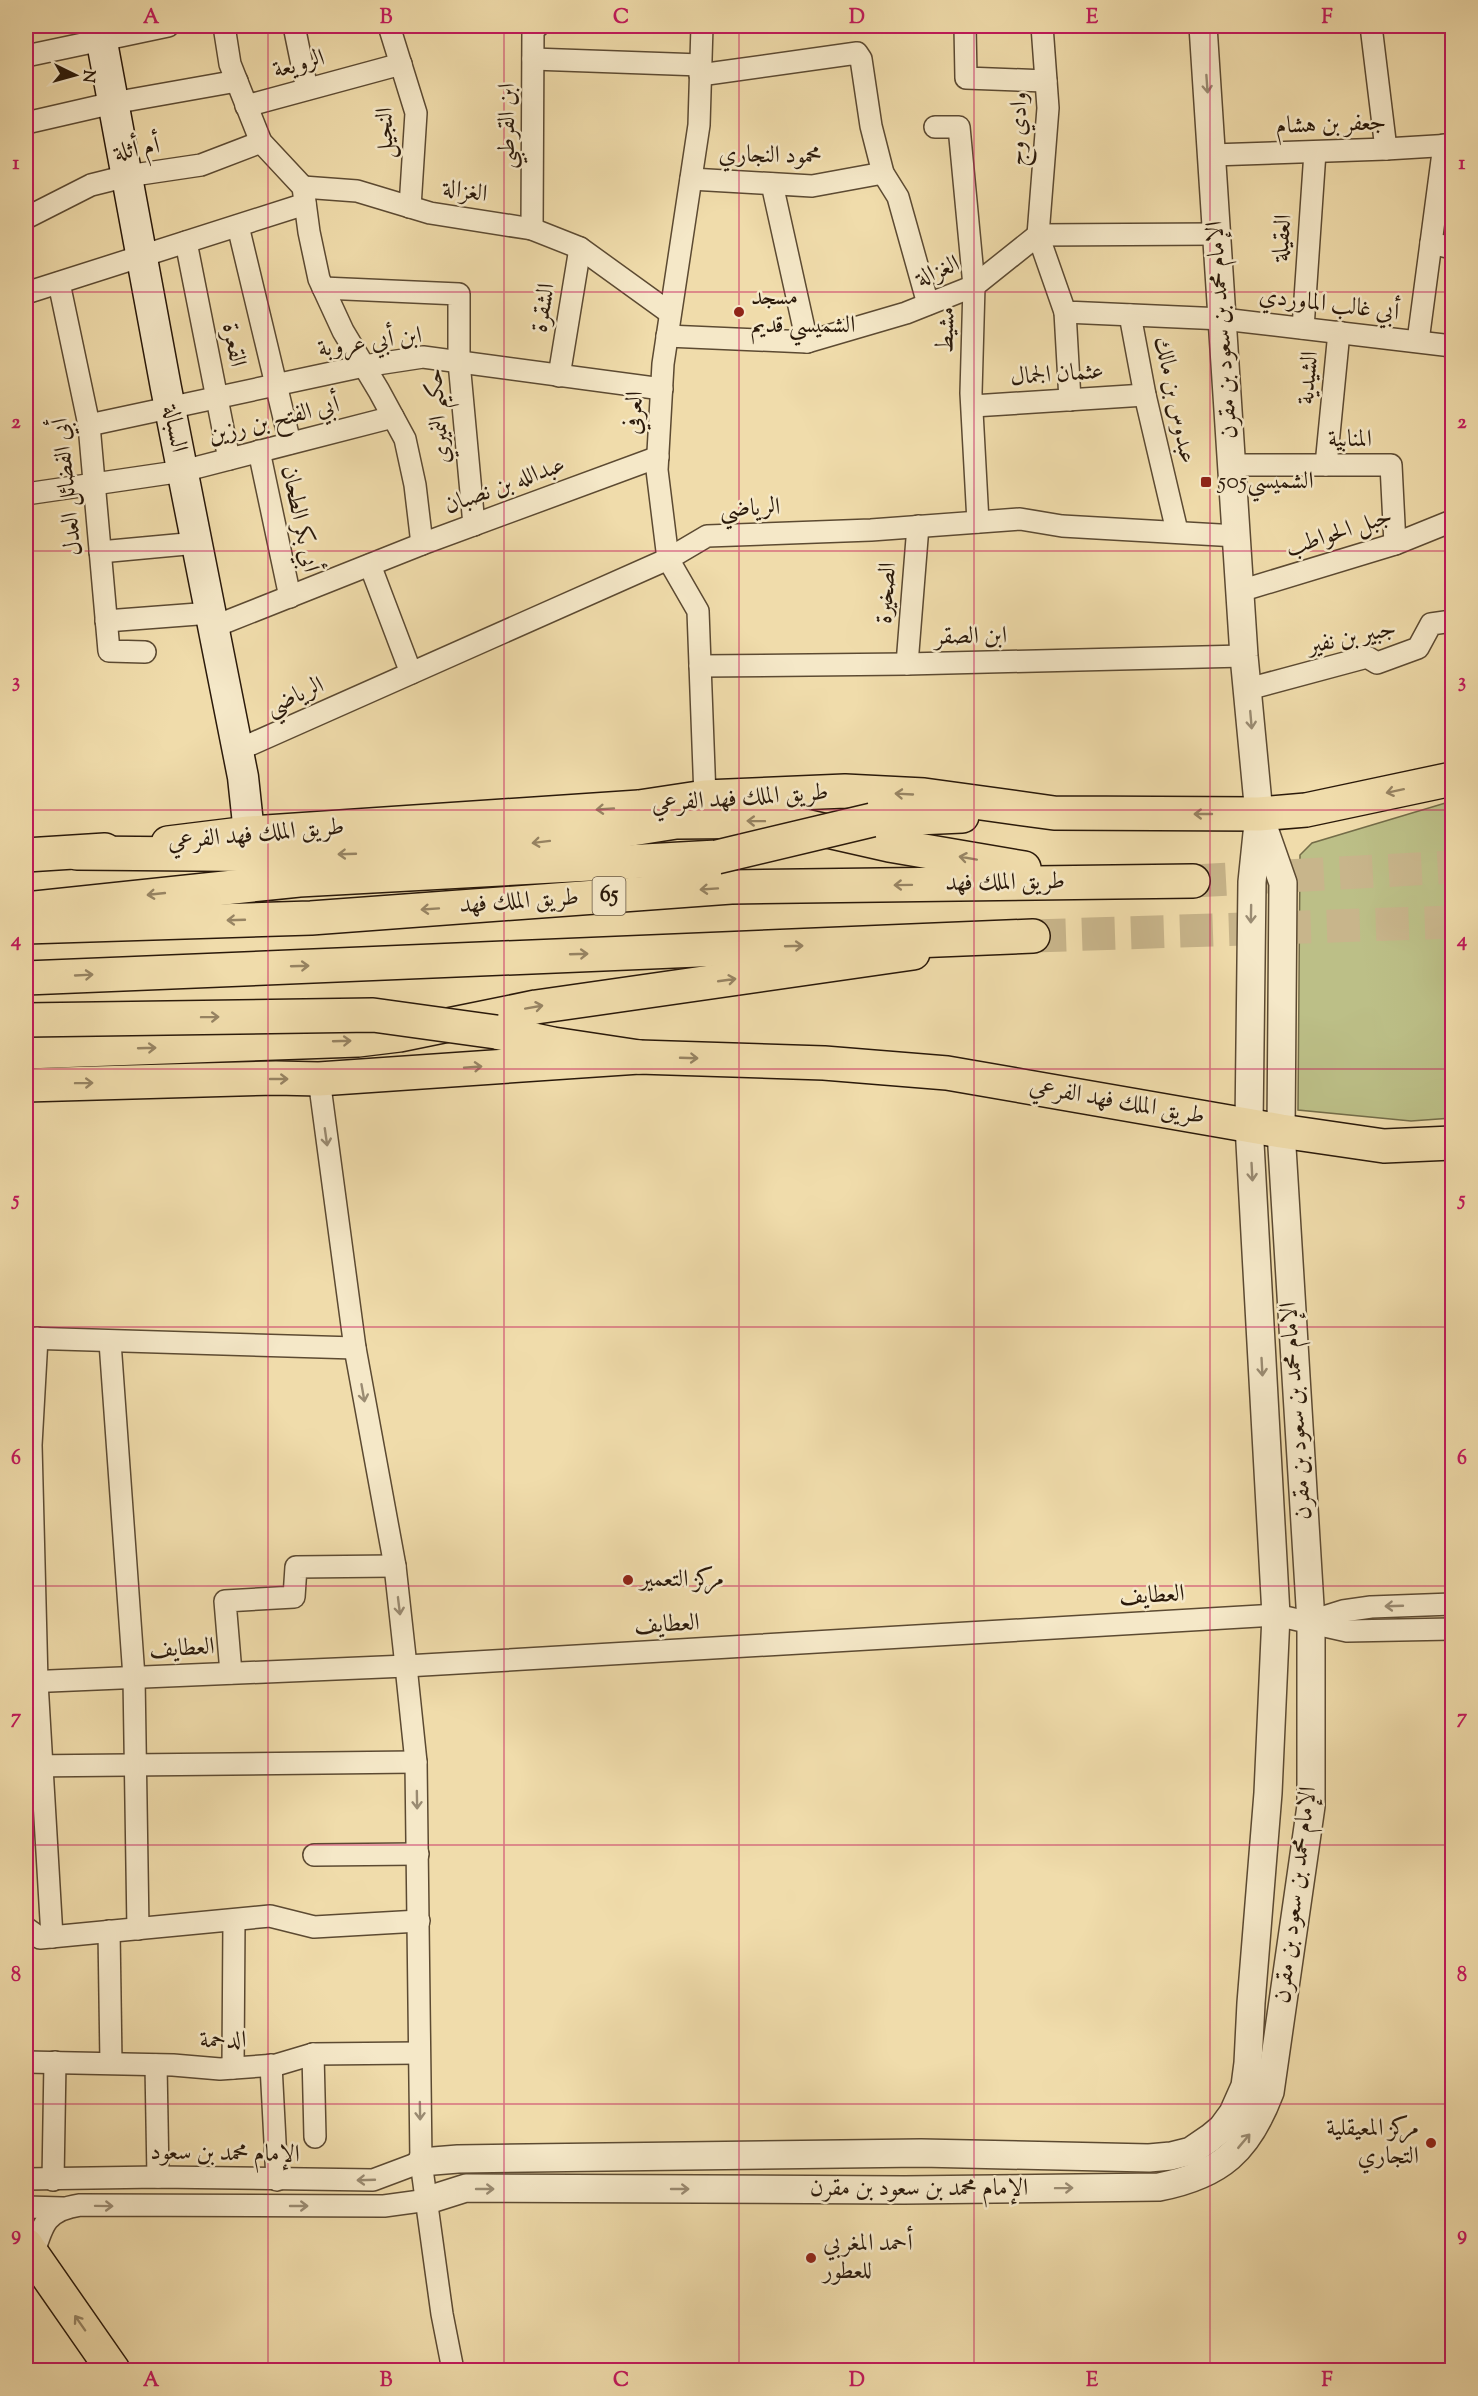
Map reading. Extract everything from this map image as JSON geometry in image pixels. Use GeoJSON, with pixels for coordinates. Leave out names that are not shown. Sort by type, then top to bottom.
{"type":"FeatureCollection","features":[{"type":"Feature","properties":{"kind":"main road","name":"السبالة"},"geometry":{"type":"LineString","coordinates":[[101,33],[170,408],[238,750],[249,833]]}},
{"type":"Feature","properties":{"kind":"main road","name":"طريق الملك فهد الفرعي"},"geometry":{"type":"LineString","coordinates":[[26,855],[77,854],[249,833],[639,807],[705,797],[845,791],[924,795],[1054,813],[1258,814],[1306,810],[1452,779]]}},
{"type":"Feature","properties":{"kind":"main road"},"geometry":{"type":"LineString","coordinates":[[26,909],[299,880],[717,857],[767,847],[872,819],[1054,813]]}},
{"type":"Feature","properties":{"kind":"main road","name":"طريق الملك فهد"},"geometry":{"type":"LineString","coordinates":[[26,927],[311,918],[731,887],[1193,881],[1037,871],[889,845],[783,821],[675,822],[575,838],[440,851],[318,855],[77,854]]}},
{"type":"Feature","properties":{"kind":"main road"},"geometry":{"type":"LineString","coordinates":[[26,978],[1033,936],[536,1007],[399,1035],[358,1040],[26,1052]]}},
{"type":"Feature","properties":{"kind":"main road"},"geometry":{"type":"LineString","coordinates":[[26,1020],[373,1015],[496,1032],[553,1044],[639,1057]]}},
{"type":"Feature","properties":{"kind":"main road","name":"طريق الملك فهد الفرعي"},"geometry":{"type":"LineString","coordinates":[[26,1085],[276,1078],[318,1079],[639,1057],[824,1063],[947,1073],[1281,1131],[1384,1146],[1452,1143]]}},
{"type":"Feature","properties":{"kind":"main road"},"geometry":{"type":"LineString","coordinates":[[29,2251],[113,2370]]}},
{"type":"Feature","properties":{"kind":"street"},"geometry":{"type":"LineString","coordinates":[[26,56],[101,33],[168,26]]}},
{"type":"Feature","properties":{"kind":"street"},"geometry":{"type":"LineString","coordinates":[[224,26],[230,64],[261,142],[304,195],[319,279],[343,331],[405,439],[415,485],[422,544]]}},
{"type":"Feature","properties":{"kind":"street"},"geometry":{"type":"LineString","coordinates":[[294,26],[307,89]]}},
{"type":"Feature","properties":{"kind":"street","name":"النجيل"},"geometry":{"type":"LineString","coordinates":[[389,26],[416,113],[410,207]]}},
{"type":"Feature","properties":{"kind":"street","name":"ابن القرطبي"},"geometry":{"type":"LineString","coordinates":[[532,229],[533,29],[538,26]]}},
{"type":"Feature","properties":{"kind":"street","name":"العرفي"},"geometry":{"type":"LineString","coordinates":[[702,26],[699,125],[667,336],[657,470],[668,558],[698,611],[705,797]]}},
{"type":"Feature","properties":{"kind":"street"},"geometry":{"type":"LineString","coordinates":[[965,26],[966,78],[1046,81]]}},
{"type":"Feature","properties":{"kind":"street","name":"وادي وج"},"geometry":{"type":"LineString","coordinates":[[1038,235],[1048,108],[1042,26]]}},
{"type":"Feature","properties":{"kind":"street","name":"الإمام محمد بن سعود بن مقرن"},"geometry":{"type":"LineString","coordinates":[[421,2162],[458,2159],[921,2153],[1149,2158],[1171,2156],[1191,2151],[1222,2128],[1233,2113],[1245,2086],[1268,1793],[1276,1614],[1250,1125],[1252,882],[1258,814],[1244,656],[1203,26]]}},
{"type":"Feature","properties":{"kind":"street"},"geometry":{"type":"LineString","coordinates":[[1371,26],[1386,149]]}},
{"type":"Feature","properties":{"kind":"street"},"geometry":{"type":"LineString","coordinates":[[533,58],[701,70],[857,52],[861,59],[871,126],[883,173],[898,197],[928,304]]}},
{"type":"Feature","properties":{"kind":"street","name":"الرويعة"},"geometry":{"type":"LineString","coordinates":[[246,106],[401,64]]}},
{"type":"Feature","properties":{"kind":"street"},"geometry":{"type":"LineString","coordinates":[[26,123],[113,103],[237,81]]}},
{"type":"Feature","properties":{"kind":"street","name":"مشيط"},"geometry":{"type":"LineString","coordinates":[[935,127],[959,127],[974,286],[973,406],[978,522]]}},
{"type":"Feature","properties":{"kind":"street","name":"أم أثلة"},"geometry":{"type":"LineString","coordinates":[[26,218],[91,185],[127,176],[201,165],[261,142]]}},
{"type":"Feature","properties":{"kind":"street"},"geometry":{"type":"LineString","coordinates":[[1418,341],[1431,243],[1448,145]]}},
{"type":"Feature","properties":{"kind":"street","name":"جعفر بن هشام"},"geometry":{"type":"LineString","coordinates":[[1212,155],[1448,145]]}},
{"type":"Feature","properties":{"kind":"street","name":"العقيلة"},"geometry":{"type":"LineString","coordinates":[[1303,328],[1315,152]]}},
{"type":"Feature","properties":{"kind":"street","name":"محمود النجاري"},"geometry":{"type":"LineString","coordinates":[[691,179],[812,186],[883,173]]}},
{"type":"Feature","properties":{"kind":"street"},"geometry":{"type":"LineString","coordinates":[[772,184],[807,342]]}},
{"type":"Feature","properties":{"kind":"street","name":"الغزالة"},"geometry":{"type":"LineString","coordinates":[[26,293],[238,226],[304,195],[357,191],[430,213],[532,229],[580,248],[670,313]]}},
{"type":"Feature","properties":{"kind":"street"},"geometry":{"type":"LineString","coordinates":[[238,226],[290,443]]}},
{"type":"Feature","properties":{"kind":"street"},"geometry":{"type":"LineString","coordinates":[[1070,400],[1065,312],[1038,235],[1217,234]]}},
{"type":"Feature","properties":{"kind":"street","name":"الغزالة"},"geometry":{"type":"LineString","coordinates":[[667,336],[807,342],[906,313],[974,286],[1038,235]]}},
{"type":"Feature","properties":{"kind":"street","name":"القعرة"},"geometry":{"type":"LineString","coordinates":[[186,242],[229,459]]}},
{"type":"Feature","properties":{"kind":"street"},"geometry":{"type":"LineString","coordinates":[[1431,243],[1452,248]]}},
{"type":"Feature","properties":{"kind":"street","name":"الشقرة"},"geometry":{"type":"LineString","coordinates":[[559,376],[580,248]]}},
{"type":"Feature","properties":{"kind":"street","name":"أبي الفضائل العدل"},"geometry":{"type":"LineString","coordinates":[[58,283],[89,425],[109,651],[145,652]]}},
{"type":"Feature","properties":{"kind":"street","name":"حكيم النميري"},"geometry":{"type":"LineString","coordinates":[[323,288],[459,294],[459,362],[474,525]]}},
{"type":"Feature","properties":{"kind":"street","name":"أبي غالب الماوردي"},"geometry":{"type":"LineString","coordinates":[[1065,312],[1223,319],[1452,346]]}},
{"type":"Feature","properties":{"kind":"street","name":"عبدوس بن مالك"},"geometry":{"type":"LineString","coordinates":[[1130,315],[1145,395],[1178,531]]}},
{"type":"Feature","properties":{"kind":"street","name":"الشيدية"},"geometry":{"type":"LineString","coordinates":[[1326,465],[1339,332]]}},
{"type":"Feature","properties":{"kind":"street","name":"ابن أبي عروبة"},"geometry":{"type":"LineString","coordinates":[[89,425],[364,366],[423,357],[662,389]]}},
{"type":"Feature","properties":{"kind":"street","name":"عثمان الجمال"},"geometry":{"type":"LineString","coordinates":[[973,406],[1145,395]]}},
{"type":"Feature","properties":{"kind":"street","name":"أبي الفتح بن رزين"},"geometry":{"type":"LineString","coordinates":[[26,494],[183,471],[393,417]]}},
{"type":"Feature","properties":{"kind":"street","name":"أبي بكر الطحان"},"geometry":{"type":"LineString","coordinates":[[259,451],[290,597]]}},
{"type":"Feature","properties":{"kind":"street","name":"عبدالله بن نصبان"},"geometry":{"type":"LineString","coordinates":[[106,621],[212,620],[290,597],[422,544],[658,457]]}},
{"type":"Feature","properties":{"kind":"street","name":"المنابية"},"geometry":{"type":"LineString","coordinates":[[1231,465],[1391,465],[1395,544]]}},
{"type":"Feature","properties":{"kind":"street","name":"الرياضي"},"geometry":{"type":"LineString","coordinates":[[238,750],[668,558],[707,536],[1020,519],[1062,525],[1237,536]]}},
{"type":"Feature","properties":{"kind":"street","name":"جبل الحواطب"},"geometry":{"type":"LineString","coordinates":[[1240,591],[1395,544],[1452,521]]}},
{"type":"Feature","properties":{"kind":"street","name":"الصخيرة"},"geometry":{"type":"LineString","coordinates":[[907,664],[918,526]]}},
{"type":"Feature","properties":{"kind":"street"},"geometry":{"type":"LineString","coordinates":[[100,552],[197,543]]}},
{"type":"Feature","properties":{"kind":"street"},"geometry":{"type":"LineString","coordinates":[[370,565],[411,673]]}},
{"type":"Feature","properties":{"kind":"street","name":"جبير بن نفير"},"geometry":{"type":"LineString","coordinates":[[1248,689],[1367,657],[1377,663],[1418,648],[1431,624],[1452,621]]}},
{"type":"Feature","properties":{"kind":"street","name":"ابن الصقر"},"geometry":{"type":"LineString","coordinates":[[700,666],[907,664],[1244,656]]}},
{"type":"Feature","properties":{"kind":"street","name":"الإمام محمد بن سعود بن مقرن"},"geometry":{"type":"LineString","coordinates":[[428,2200],[466,2188],[904,2190],[1159,2187],[1187,2181],[1214,2168],[1232,2155],[1248,2137],[1260,2117],[1270,2092],[1311,1806],[1311,1622],[1281,1131],[1283,882],[1258,814]]}},
{"type":"Feature","properties":{"kind":"street"},"geometry":{"type":"LineString","coordinates":[[318,1079],[355,1348],[394,1566],[406,1666],[416,1762],[421,2162],[442,2314],[453,2370]]}},
{"type":"Feature","properties":{"kind":"street"},"geometry":{"type":"LineString","coordinates":[[51,1937],[34,1766],[31,1682],[31,1338],[355,1348]]}},
{"type":"Feature","properties":{"kind":"street"},"geometry":{"type":"LineString","coordinates":[[110,1342],[134,1677],[138,1929]]}},
{"type":"Feature","properties":{"kind":"street"},"geometry":{"type":"LineString","coordinates":[[231,1673],[225,1601],[294,1597],[296,1567],[394,1566]]}},
{"type":"Feature","properties":{"kind":"street"},"geometry":{"type":"LineString","coordinates":[[1311,1622],[1343,1611],[1371,1607],[1452,1604]]}},
{"type":"Feature","properties":{"kind":"street","name":"العطايف"},"geometry":{"type":"LineString","coordinates":[[31,1682],[406,1666],[1276,1614],[1347,1631],[1452,1629]]}},
{"type":"Feature","properties":{"kind":"street"},"geometry":{"type":"LineString","coordinates":[[34,1766],[416,1762]]}},
{"type":"Feature","properties":{"kind":"street"},"geometry":{"type":"LineString","coordinates":[[314,1855],[418,1854]]}},
{"type":"Feature","properties":{"kind":"street"},"geometry":{"type":"LineString","coordinates":[[26,1928],[40,1938],[270,1916],[314,1927],[419,1921]]}},
{"type":"Feature","properties":{"kind":"street"},"geometry":{"type":"LineString","coordinates":[[233,2068],[234,1920]]}},
{"type":"Feature","properties":{"kind":"street"},"geometry":{"type":"LineString","coordinates":[[109,1931],[111,2063]]}},
{"type":"Feature","properties":{"kind":"street","name":"الدحمة"},"geometry":{"type":"LineString","coordinates":[[26,2062],[111,2063],[220,2069],[271,2065],[313,2054],[419,2053]]}},
{"type":"Feature","properties":{"kind":"street"},"geometry":{"type":"LineString","coordinates":[[313,2054],[315,2137]]}},
{"type":"Feature","properties":{"kind":"street"},"geometry":{"type":"LineString","coordinates":[[53,2180],[55,2062]]}},
{"type":"Feature","properties":{"kind":"street"},"geometry":{"type":"LineString","coordinates":[[156,2065],[158,2178]]}},
{"type":"Feature","properties":{"kind":"street"},"geometry":{"type":"LineString","coordinates":[[271,2065],[277,2180]]}},
{"type":"Feature","properties":{"kind":"street","name":"الإمام محمد بن سعود"},"geometry":{"type":"LineString","coordinates":[[26,2179],[373,2180],[421,2162]]}},
{"type":"Feature","properties":{"kind":"street"},"geometry":{"type":"LineString","coordinates":[[26,2207],[63,2208],[80,2205],[384,2206],[428,2200]]}},
{"type":"Feature","properties":{"kind":"street"},"geometry":{"type":"LineString","coordinates":[[29,2251],[45,2221],[63,2208]]}},
{"type":"Feature","properties":{"kind":"green space"},"geometry":{"type":"Polygon","coordinates":[[[1452,801],[1452,1118],[1411,1121],[1298,1110],[1300,855],[1312,843],[1452,801]]]}},
{"type":"Feature","properties":{"kind":"tunnel"},"geometry":{"type":"LineString","coordinates":[[1193,881],[1452,867]]}},
{"type":"Feature","properties":{"kind":"tunnel"},"geometry":{"type":"LineString","coordinates":[[1033,936],[1452,922]]}},
{"type":"Feature","properties":{"kind":"place","name":"مسجد الشميسي قديم"},"geometry":{"type":"Point","coordinates":[739,312]}},
{"type":"Feature","properties":{"kind":"place","name":"الشميسي505"},"geometry":{"type":"Point","coordinates":[1206,482]}},
{"type":"Feature","properties":{"kind":"place","name":"مركز التعمير"},"geometry":{"type":"Point","coordinates":[628,1580]}},
{"type":"Feature","properties":{"kind":"place","name":"مركز المعيقلية التجاري"},"geometry":{"type":"Point","coordinates":[1431,2143]}},
{"type":"Feature","properties":{"kind":"place","name":"أحمد المغربي للعطور"},"geometry":{"type":"Point","coordinates":[811,2258]}}]}
